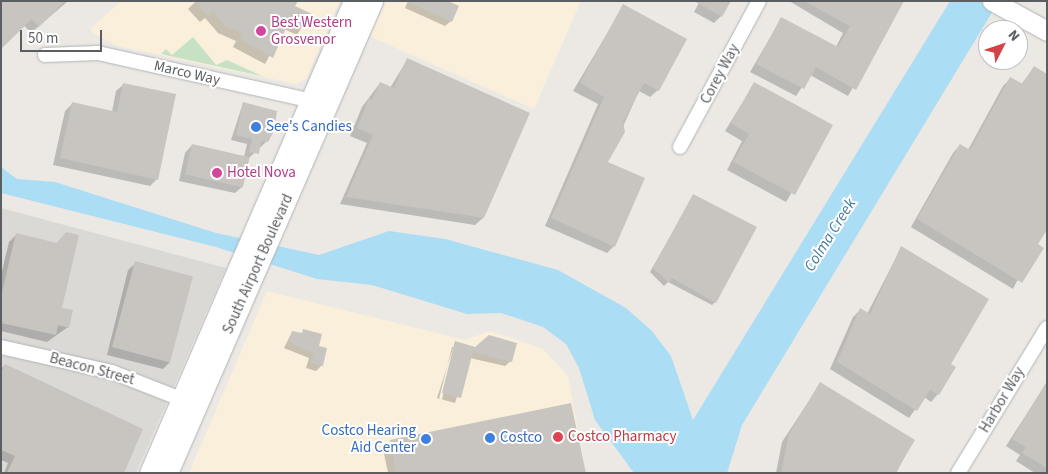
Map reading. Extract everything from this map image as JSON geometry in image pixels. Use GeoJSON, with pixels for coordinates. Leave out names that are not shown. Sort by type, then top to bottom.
{"type":"FeatureCollection","features":[{"type":"Feature","properties":{"kind":"street","name":"South Airport Boulevard"},"geometry":{"type":"LineString","coordinates":[[168,473],[251,260],[319,102],[353,1]]}},
{"type":"Feature","properties":{"kind":"street","name":"South Airport Boulevard"},"geometry":{"type":"LineString","coordinates":[[319,102],[373,1]]}},
{"type":"Feature","properties":{"kind":"street","name":"Corey Way"},"geometry":{"type":"LineString","coordinates":[[680,147],[760,1]]}},
{"type":"Feature","properties":{"kind":"street"},"geometry":{"type":"LineString","coordinates":[[992,1],[1047,31]]}},
{"type":"Feature","properties":{"kind":"street","name":"Marco Way"},"geometry":{"type":"LineString","coordinates":[[45,55],[98,53],[319,102]]}},
{"type":"Feature","properties":{"kind":"street","name":"South Airport Boulevard"},"geometry":{"type":"LineString","coordinates":[[149,473],[181,398],[251,260]]}},
{"type":"Feature","properties":{"kind":"street","name":"Harbor Way"},"geometry":{"type":"LineString","coordinates":[[958,473],[1047,328]]}},
{"type":"Feature","properties":{"kind":"street","name":"Beacon Street"},"geometry":{"type":"LineString","coordinates":[[1,347],[112,372],[181,398]]}},
{"type":"Feature","properties":{"kind":"shaded area"},"geometry":{"type":"Polygon","coordinates":[[[122,1],[340,1],[306,79],[296,84],[118,46],[94,34],[90,29],[122,1]]]}},
{"type":"Feature","properties":{"kind":"shaded area"},"geometry":{"type":"Polygon","coordinates":[[[385,1],[581,1],[534,109],[369,36],[385,1]]]}},
{"type":"Feature","properties":{"kind":"shaded area"},"geometry":{"type":"Polygon","coordinates":[[[1,208],[226,268],[136,473],[1,473],[1,208]]]}},
{"type":"Feature","properties":{"kind":"shaded area"},"geometry":{"type":"Polygon","coordinates":[[[267,291],[465,340],[490,331],[543,349],[568,376],[586,473],[189,473],[267,291]]]}},
{"type":"Feature","properties":{"kind":"green space"},"geometry":{"type":"Polygon","coordinates":[[[193,37],[216,65],[227,60],[262,76],[161,54],[166,49],[172,55],[193,37]]]}},
{"type":"Feature","properties":{"kind":"water","name":"Colma Creek"},"geometry":{"type":"Polygon","coordinates":[[[950,1],[999,1],[987,20],[978,20],[978,36],[742,425],[727,473],[634,473],[595,420],[579,368],[566,344],[543,327],[501,313],[467,314],[372,285],[317,279],[216,247],[1,193],[1,167],[17,179],[55,182],[216,233],[319,255],[389,231],[445,239],[558,270],[626,308],[652,331],[671,356],[693,420],[950,1]]]}},
{"type":"Feature","properties":{"kind":"building"},"geometry":{"type":"Polygon","coordinates":[[[1,1],[65,1],[39,27],[32,19],[1,49],[1,1]]]}},
{"type":"Feature","properties":{"kind":"building","name":"Best Western Grosvenor"},"geometry":{"type":"Polygon","coordinates":[[[195,1],[298,1],[295,6],[312,14],[306,28],[289,21],[273,58],[240,39],[242,33],[225,26],[213,11],[208,16],[195,1]]]}},
{"type":"Feature","properties":{"kind":"building"},"geometry":{"type":"Polygon","coordinates":[[[406,1],[448,1],[459,6],[452,22],[406,1]]]}},
{"type":"Feature","properties":{"kind":"building"},"geometry":{"type":"Polygon","coordinates":[[[694,1],[731,1],[722,17],[694,1]]]}},
{"type":"Feature","properties":{"kind":"building"},"geometry":{"type":"Polygon","coordinates":[[[804,1],[904,1],[856,90],[816,67],[804,89],[756,64],[781,17],[838,47],[850,26],[804,1]]]}},
{"type":"Feature","properties":{"kind":"building"},"geometry":{"type":"Polygon","coordinates":[[[623,4],[687,39],[659,91],[644,83],[623,122],[625,132],[608,162],[645,178],[615,247],[551,218],[604,97],[580,83],[623,4]]]}},
{"type":"Feature","properties":{"kind":"building"},"geometry":{"type":"Polygon","coordinates":[[[407,58],[530,113],[484,218],[346,197],[373,135],[357,128],[369,98],[372,100],[380,82],[394,88],[407,58]]]}},
{"type":"Feature","properties":{"kind":"building"},"geometry":{"type":"Polygon","coordinates":[[[1034,66],[1047,74],[1047,230],[1038,244],[1044,248],[1022,283],[917,219],[960,144],[970,150],[1010,77],[1023,84],[1034,66]]]}},
{"type":"Feature","properties":{"kind":"building"},"geometry":{"type":"Polygon","coordinates":[[[754,82],[833,125],[795,195],[733,162],[749,134],[731,123],[754,82]]]}},
{"type":"Feature","properties":{"kind":"building"},"geometry":{"type":"Polygon","coordinates":[[[123,83],[176,94],[158,180],[60,158],[72,102],[117,112],[123,83]]]}},
{"type":"Feature","properties":{"kind":"building","name":"See's Candies"},"geometry":{"type":"Polygon","coordinates":[[[243,102],[277,111],[274,131],[268,142],[261,141],[259,154],[249,152],[252,139],[236,135],[243,102]]]}},
{"type":"Feature","properties":{"kind":"building"},"geometry":{"type":"Polygon","coordinates":[[[192,144],[249,157],[243,187],[185,174],[192,144]]]}},
{"type":"Feature","properties":{"kind":"building"},"geometry":{"type":"Polygon","coordinates":[[[693,194],[757,227],[716,303],[672,278],[669,283],[653,268],[693,194]]]}},
{"type":"Feature","properties":{"kind":"building"},"geometry":{"type":"Polygon","coordinates":[[[66,232],[79,235],[62,308],[73,310],[69,328],[58,325],[56,335],[1,323],[1,296],[16,233],[57,243],[66,232]]]}},
{"type":"Feature","properties":{"kind":"building"},"geometry":{"type":"Polygon","coordinates":[[[901,246],[989,299],[951,364],[956,367],[939,395],[930,390],[917,411],[837,362],[860,308],[870,314],[901,246]]]}},
{"type":"Feature","properties":{"kind":"building"},"geometry":{"type":"Polygon","coordinates":[[[135,261],[193,277],[170,362],[112,347],[135,261]]]}},
{"type":"Feature","properties":{"kind":"building"},"geometry":{"type":"Polygon","coordinates":[[[303,329],[322,334],[319,346],[327,348],[323,366],[311,363],[313,353],[289,342],[292,331],[302,333],[303,329]]]}},
{"type":"Feature","properties":{"kind":"building"},"geometry":{"type":"Polygon","coordinates":[[[489,335],[517,343],[512,362],[473,352],[461,398],[442,393],[455,341],[475,347],[489,335]]]}},
{"type":"Feature","properties":{"kind":"building"},"geometry":{"type":"Polygon","coordinates":[[[5,364],[143,429],[124,473],[7,473],[15,456],[1,450],[1,373],[5,364]]]}},
{"type":"Feature","properties":{"kind":"building"},"geometry":{"type":"Polygon","coordinates":[[[1047,381],[1047,468],[1022,453],[1026,447],[1012,439],[1047,381]]]}},
{"type":"Feature","properties":{"kind":"building"},"geometry":{"type":"Polygon","coordinates":[[[820,382],[915,440],[895,473],[781,473],[789,434],[820,382]]]}},
{"type":"Feature","properties":{"kind":"building","name":"Costco"},"geometry":{"type":"Polygon","coordinates":[[[571,403],[586,473],[396,473],[390,440],[571,403]]]}},
{"type":"Feature","properties":{"kind":"place","name":"Best Western Grosvenor"},"geometry":{"type":"Point","coordinates":[261,31]}},
{"type":"Feature","properties":{"kind":"place","name":"See's Candies"},"geometry":{"type":"Point","coordinates":[256,127]}},
{"type":"Feature","properties":{"kind":"place","name":"Hotel Nova"},"geometry":{"type":"Point","coordinates":[217,173]}},
{"type":"Feature","properties":{"kind":"place","name":"Costco Pharmacy"},"geometry":{"type":"Point","coordinates":[558,437]}},
{"type":"Feature","properties":{"kind":"place","name":"Costco"},"geometry":{"type":"Point","coordinates":[490,438]}},
{"type":"Feature","properties":{"kind":"place","name":"Costco Hearing Aid Center"},"geometry":{"type":"Point","coordinates":[426,439]}}]}
